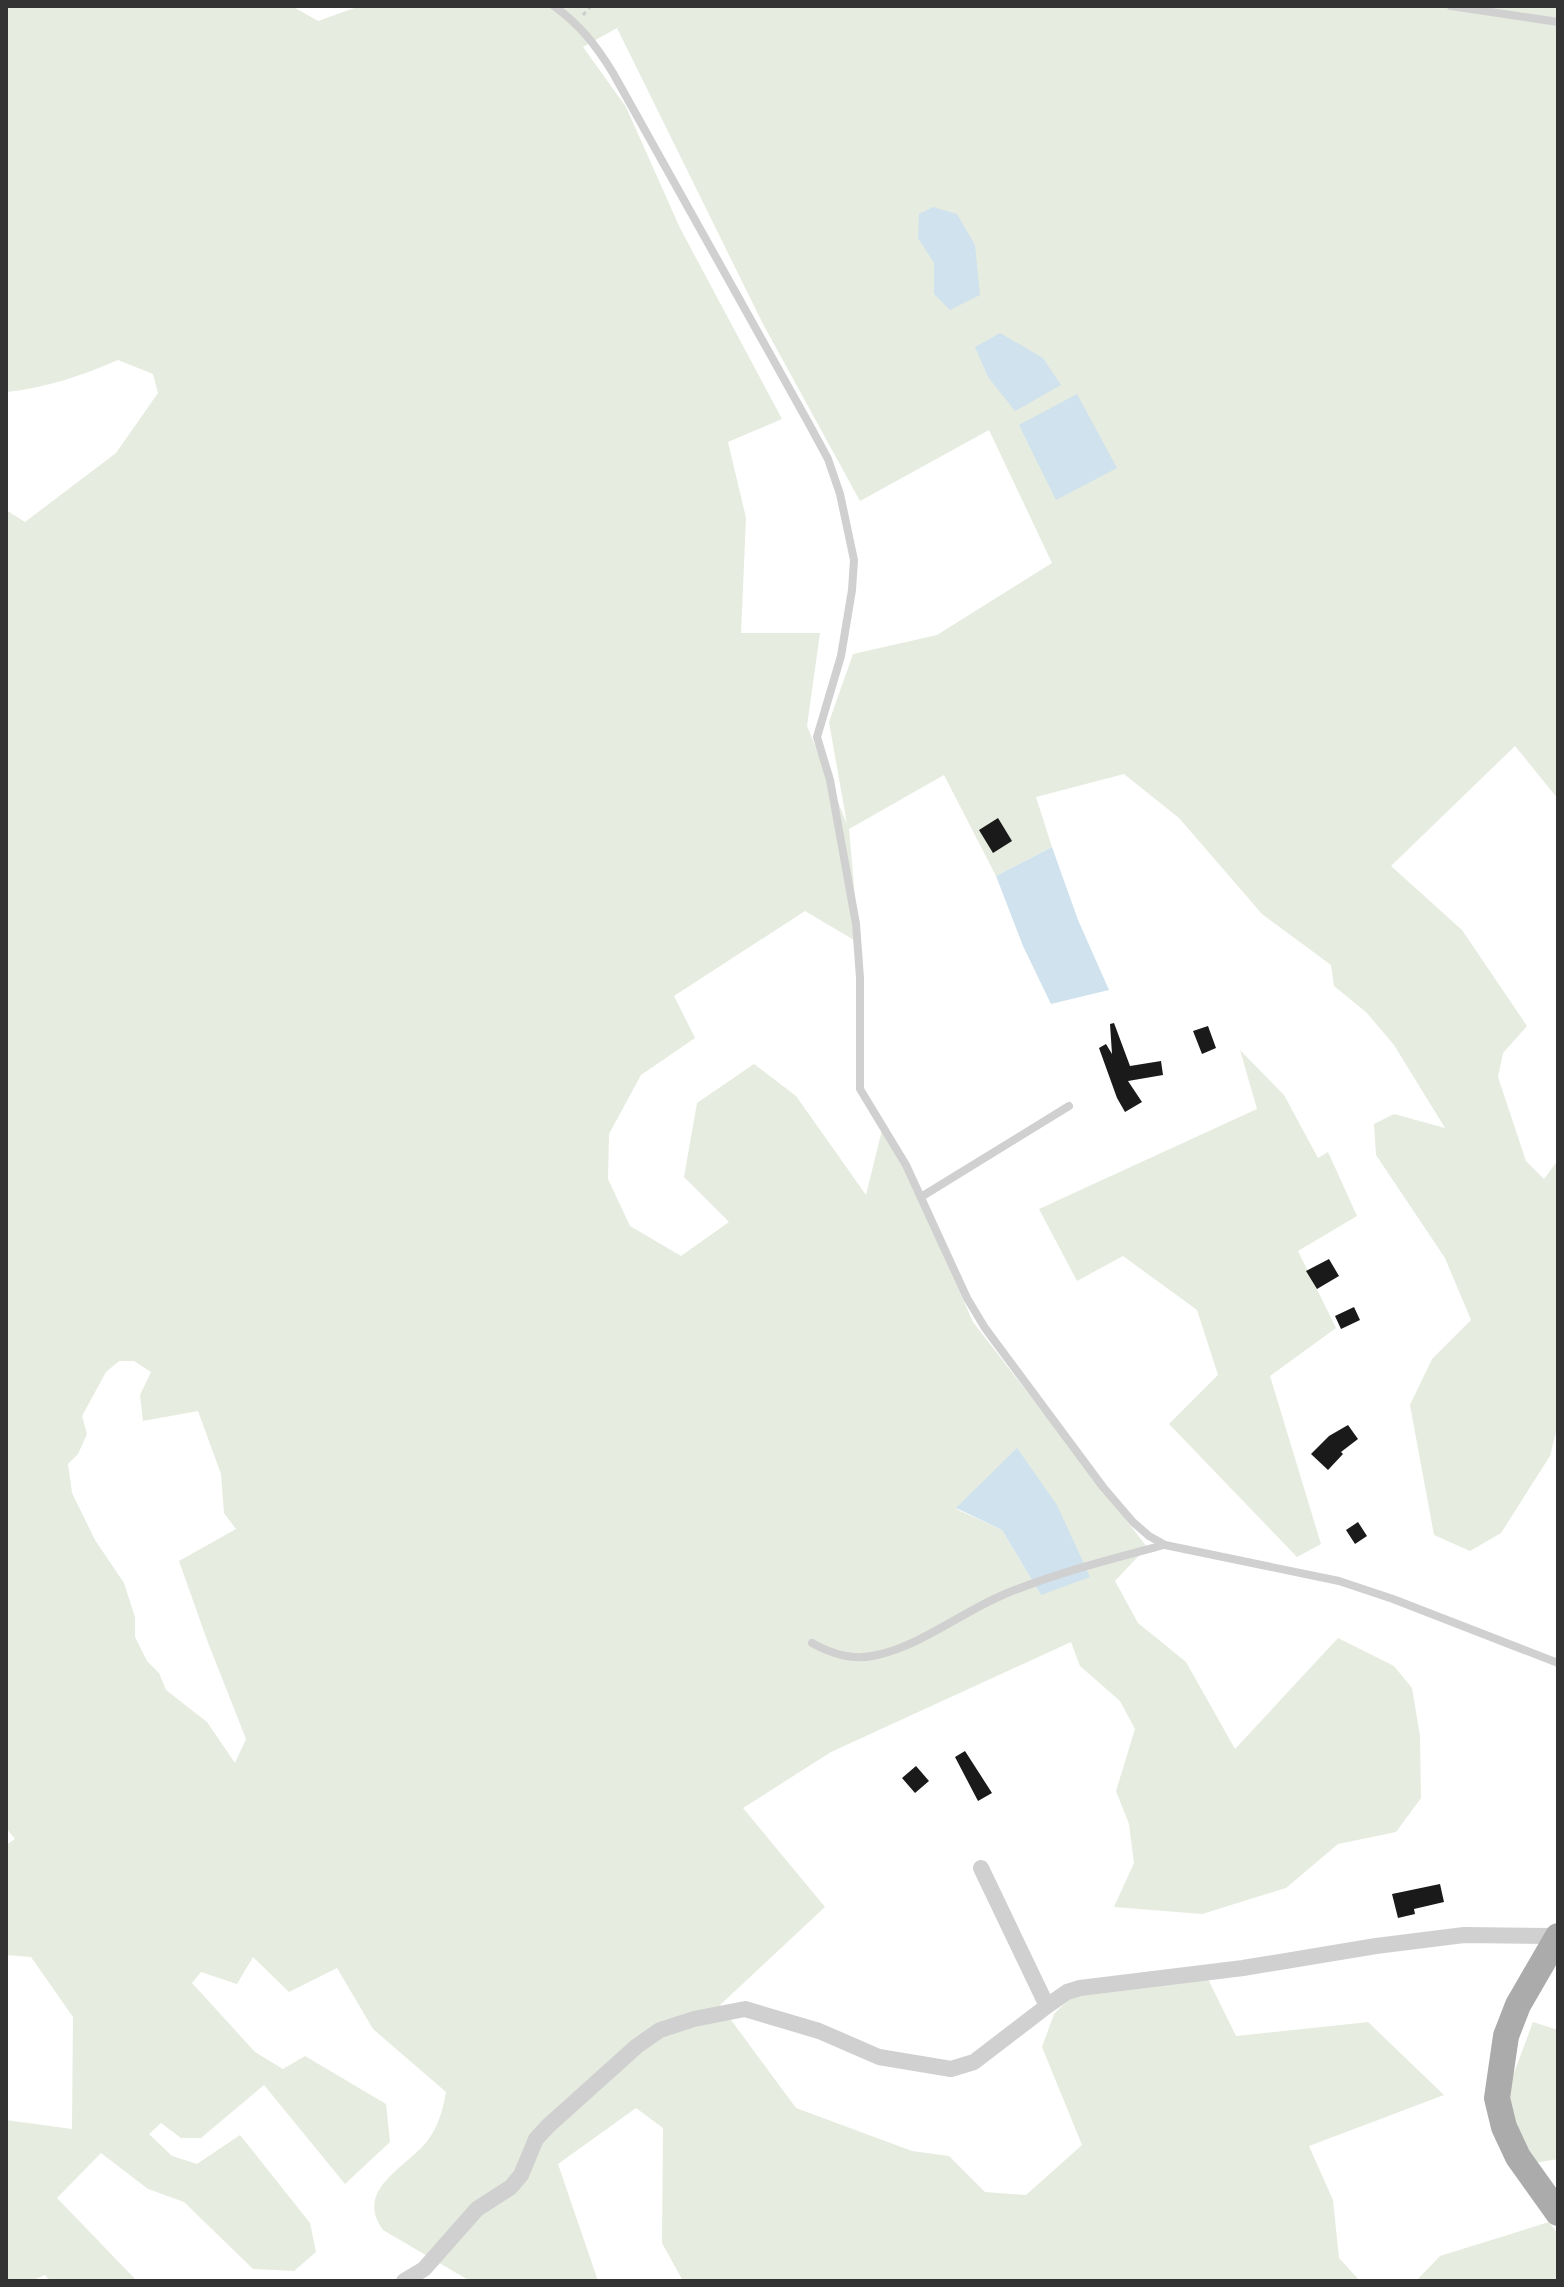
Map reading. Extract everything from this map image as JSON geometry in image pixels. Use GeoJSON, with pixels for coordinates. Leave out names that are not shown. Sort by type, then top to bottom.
{"type":"FeatureCollection","features":[{"type":"Feature","properties":{"kind":"main road"},"geometry":{"type":"LineString","coordinates":[[1558,1936],[1518,2005],[1506,2036],[1497,2098],[1504,2127],[1518,2157],[1558,2213]]}},
{"type":"Feature","properties":{"kind":"street"},"geometry":{"type":"LineString","coordinates":[[981,1868],[1047,2006]]}},
{"type":"Feature","properties":{"kind":"street"},"geometry":{"type":"LineString","coordinates":[[404,2281],[424,2269],[477,2209],[511,2187],[521,2175],[536,2139],[548,2126],[637,2046],[660,2030],[694,2019],[745,2009],[819,2031],[879,2057],[951,2069],[974,2062],[1067,1992],[1080,1988],[1243,1968],[1464,1935],[1558,1936]]}},
{"type":"Feature","properties":{"kind":"lane"},"geometry":{"type":"LineString","coordinates":[[554,6],[585,31],[613,73],[828,459],[840,494],[854,560],[852,590],[841,656],[817,737],[830,780],[856,924],[860,978],[860,1089],[906,1165],[967,1298],[985,1328],[1103,1487],[1141,1529],[1165,1545],[1339,1581],[1558,1663]]}},
{"type":"Feature","properties":{"kind":"lane"},"geometry":{"type":"LineString","coordinates":[[1451,6],[1558,22]]}},
{"type":"Feature","properties":{"kind":"lane"},"geometry":{"type":"LineString","coordinates":[[921,1197],[1069,1106]]}},
{"type":"Feature","properties":{"kind":"lane"},"geometry":{"type":"LineString","coordinates":[[812,1643],[837,1656],[876,1656],[928,1635],[1003,1594],[1091,1564],[1165,1545]]}},
{"type":"Feature","properties":{"kind":"shaded area"},"geometry":{"type":"Polygon","coordinates":[[[6,6],[292,6],[318,21],[360,6],[1558,6],[1558,799],[1515,746],[1391,866],[1462,930],[1527,1026],[1503,1053],[1498,1077],[1526,1161],[1544,1179],[1558,1160],[1558,1424],[1550,1456],[1501,1533],[1470,1551],[1434,1535],[1410,1405],[1432,1359],[1471,1320],[1445,1258],[1376,1155],[1374,1124],[1394,1114],[1445,1128],[1394,1045],[1366,1012],[1334,986],[1331,965],[1262,914],[1179,818],[1124,774],[1036,797],[1052,847],[996,876],[944,775],[849,829],[859,943],[805,911],[674,996],[695,1038],[641,1075],[609,1134],[608,1179],[630,1226],[681,1256],[729,1222],[684,1177],[697,1103],[754,1064],[796,1096],[866,1195],[884,1122],[973,1322],[1147,1547],[1115,1581],[1138,1623],[1186,1662],[1235,1749],[1338,1638],[1394,1666],[1412,1688],[1420,1736],[1421,1798],[1396,1832],[1338,1844],[1286,1888],[1202,1914],[1114,1907],[1134,1863],[1129,1824],[1116,1791],[1135,1729],[1120,1701],[1080,1666],[1071,1642],[831,1752],[743,1808],[825,1907],[720,2005],[796,2108],[912,2151],[949,2156],[985,2192],[1026,2195],[1082,2145],[1042,2047],[1054,2014],[1074,1994],[1204,1971],[1236,2036],[1368,2022],[1444,2095],[1309,2146],[1333,2200],[1339,2258],[1360,2281],[683,2281],[662,2243],[663,2128],[636,2108],[558,2164],[598,2281],[470,2281],[383,2230],[376,2215],[375,2202],[379,2191],[428,2140],[440,2117],[446,2092],[373,2029],[337,1968],[289,1992],[253,1957],[237,1984],[201,1972],[192,1983],[255,2052],[283,2069],[305,2056],[386,2104],[390,2142],[345,2184],[264,2085],[201,2138],[181,2138],[161,2123],[149,2134],[172,2156],[197,2164],[240,2135],[310,2223],[316,2252],[294,2271],[253,2269],[184,2202],[148,2189],[101,2153],[57,2198],[137,2281],[50,2281],[45,2275],[31,2281],[6,2281],[6,2120],[72,2129],[73,2017],[31,1957],[6,1955],[6,1845],[15,1839],[6,1828],[6,510],[25,522],[116,453],[158,393],[153,374],[118,360],[35,388],[6,392],[6,6]],[[617,28],[583,47],[626,107],[680,228],[782,419],[728,442],[746,518],[741,633],[820,633],[807,726],[847,824],[829,722],[853,654],[937,635],[1052,563],[989,430],[860,501],[763,324],[617,28]],[[119,1361],[106,1372],[82,1416],[87,1434],[78,1454],[68,1464],[72,1493],[95,1540],[124,1583],[135,1617],[135,1637],[147,1661],[159,1673],[166,1690],[207,1722],[235,1763],[246,1739],[179,1561],[236,1529],[224,1513],[221,1474],[198,1411],[143,1421],[140,1395],[151,1372],[134,1361],[119,1361]],[[1057,1505],[956,1509],[1002,1530],[1041,1595],[1057,1505]]]}},
{"type":"Feature","properties":{"kind":"shaded area"},"geometry":{"type":"Polygon","coordinates":[[[1240,1050],[1284,1095],[1318,1158],[1328,1152],[1357,1216],[1298,1251],[1336,1328],[1270,1376],[1321,1544],[1297,1557],[1169,1424],[1218,1375],[1197,1310],[1123,1256],[1077,1281],[1039,1209],[1257,1109],[1240,1050]]]}},
{"type":"Feature","properties":{"kind":"shaded area"},"geometry":{"type":"Polygon","coordinates":[[[1533,2022],[1558,2030],[1558,2159],[1529,2164],[1503,2102],[1533,2022]]]}},
{"type":"Feature","properties":{"kind":"shaded area"},"geometry":{"type":"Polygon","coordinates":[[[1549,2222],[1558,2234],[1558,2281],[1416,2281],[1440,2256],[1549,2222]]]}},
{"type":"Feature","properties":{"kind":"water"},"geometry":{"type":"Polygon","coordinates":[[[933,207],[957,214],[975,245],[980,295],[950,310],[934,294],[934,263],[918,238],[919,214],[933,207]]]}},
{"type":"Feature","properties":{"kind":"water"},"geometry":{"type":"Polygon","coordinates":[[[1000,333],[1043,358],[1061,385],[1015,411],[988,377],[975,347],[1000,333]]]}},
{"type":"Feature","properties":{"kind":"water"},"geometry":{"type":"Polygon","coordinates":[[[1077,394],[1117,468],[1056,500],[1019,425],[1077,394]]]}},
{"type":"Feature","properties":{"kind":"water"},"geometry":{"type":"Polygon","coordinates":[[[1052,847],[1078,920],[1109,990],[1051,1004],[1023,946],[996,876],[1052,847]]]}},
{"type":"Feature","properties":{"kind":"water"},"geometry":{"type":"Polygon","coordinates":[[[1017,1448],[1057,1505],[1090,1577],[1041,1595],[1002,1530],[956,1508],[1017,1448]]]}},
{"type":"Feature","properties":{"kind":"building"},"geometry":{"type":"Polygon","coordinates":[[[998,818],[1012,841],[993,853],[979,830],[998,818]]]}},
{"type":"Feature","properties":{"kind":"building"},"geometry":{"type":"Polygon","coordinates":[[[1114,1023],[1130,1066],[1161,1061],[1163,1075],[1128,1081],[1142,1102],[1125,1112],[1099,1048],[1106,1044],[1112,1054],[1110,1024],[1114,1023]]]}},
{"type":"Feature","properties":{"kind":"building"},"geometry":{"type":"Polygon","coordinates":[[[1208,1026],[1216,1048],[1202,1054],[1193,1031],[1208,1026]]]}},
{"type":"Feature","properties":{"kind":"building"},"geometry":{"type":"Polygon","coordinates":[[[1329,1259],[1339,1276],[1317,1289],[1306,1271],[1329,1259]]]}},
{"type":"Feature","properties":{"kind":"building"},"geometry":{"type":"Polygon","coordinates":[[[1354,1307],[1360,1320],[1341,1329],[1335,1316],[1354,1307]]]}},
{"type":"Feature","properties":{"kind":"building"},"geometry":{"type":"Polygon","coordinates":[[[1348,1425],[1358,1439],[1341,1452],[1343,1454],[1328,1470],[1311,1454],[1329,1436],[1348,1425]]]}},
{"type":"Feature","properties":{"kind":"building"},"geometry":{"type":"Polygon","coordinates":[[[1358,1522],[1367,1536],[1355,1544],[1346,1530],[1358,1522]]]}},
{"type":"Feature","properties":{"kind":"building"},"geometry":{"type":"Polygon","coordinates":[[[965,1751],[992,1793],[978,1801],[955,1757],[965,1751]]]}},
{"type":"Feature","properties":{"kind":"building"},"geometry":{"type":"Polygon","coordinates":[[[916,1766],[929,1781],[915,1793],[902,1778],[916,1766]]]}},
{"type":"Feature","properties":{"kind":"building"},"geometry":{"type":"Polygon","coordinates":[[[1440,1884],[1444,1902],[1414,1909],[1415,1914],[1398,1918],[1392,1894],[1440,1884]]]}}]}
